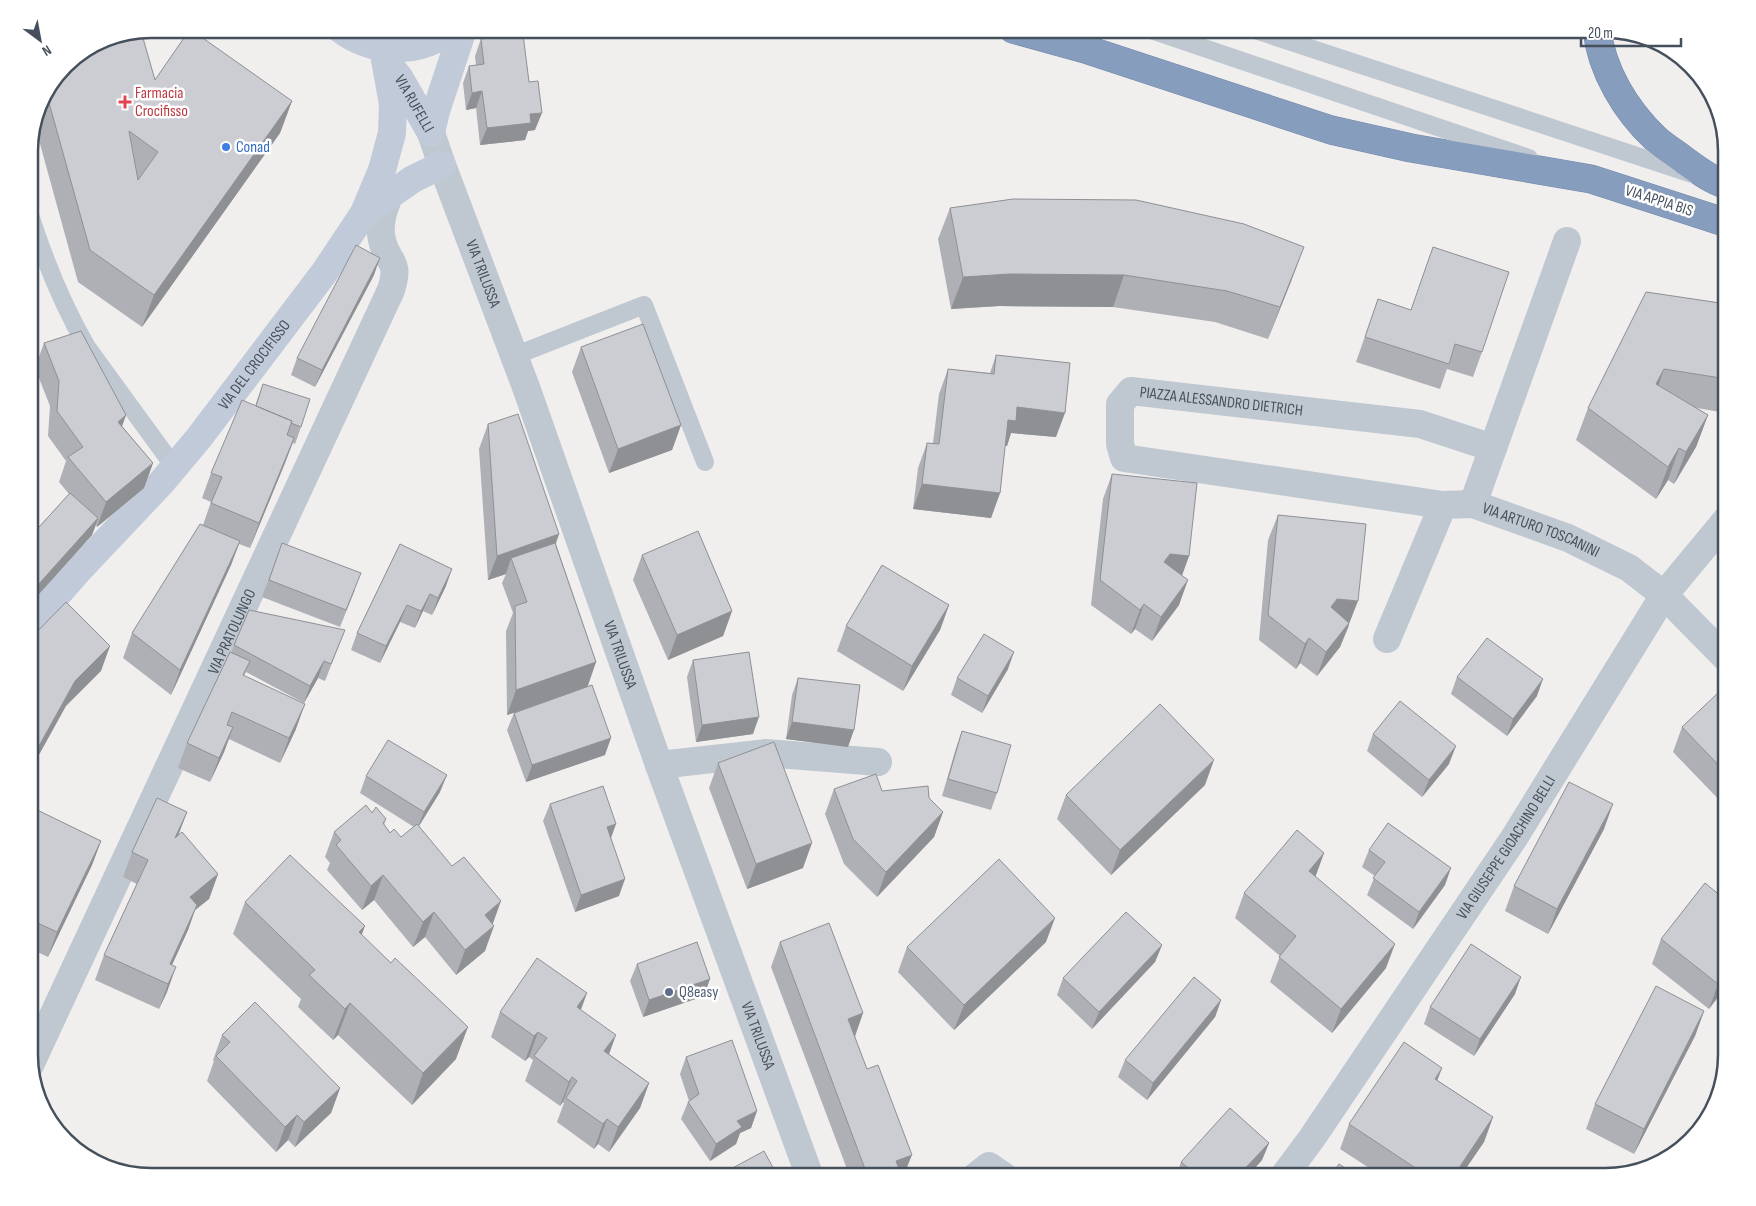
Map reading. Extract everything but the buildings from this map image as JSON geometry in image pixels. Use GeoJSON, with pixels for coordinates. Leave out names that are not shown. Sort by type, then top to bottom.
{"type":"FeatureCollection","features":[{"type":"Feature","properties":{"kind":"highway","name":"VIA APPIA BIS"},"geometry":{"type":"LineString","coordinates":[[1045,38],[1085,49],[1304,122],[1359,138],[1591,179],[1718,220]]}},
{"type":"Feature","properties":{"kind":"highway"},"geometry":{"type":"LineString","coordinates":[[1598,38],[1601,53],[1615,84],[1629,108],[1657,140],[1718,181]]}},
{"type":"Feature","properties":{"kind":"street","name":"VIA RUFELLI"},"geometry":{"type":"LineString","coordinates":[[354,38],[385,60],[399,77],[431,133]]}},
{"type":"Feature","properties":{"kind":"street"},"geometry":{"type":"LineString","coordinates":[[358,38],[389,49],[418,46],[437,38]]}},
{"type":"Feature","properties":{"kind":"street","name":"VIA RUFELLI"},"geometry":{"type":"LineString","coordinates":[[431,133],[436,111],[460,38]]}},
{"type":"Feature","properties":{"kind":"street","name":"VIA DEL CROCIFISSO"},"geometry":{"type":"LineString","coordinates":[[38,617],[77,572],[175,468],[324,273],[364,213],[382,170],[392,133],[393,104],[385,60]]}},
{"type":"Feature","properties":{"kind":"street","name":"VIA TRILUSSA"},"geometry":{"type":"LineString","coordinates":[[431,133],[514,356],[659,765],[807,1168]]}},
{"type":"Feature","properties":{"kind":"street"},"geometry":{"type":"LineString","coordinates":[[364,213],[413,178],[442,164]]}},
{"type":"Feature","properties":{"kind":"street","name":"VIA PRATOLUNGO"},"geometry":{"type":"LineString","coordinates":[[39,1020],[391,290],[396,270],[382,240],[381,228],[382,217],[390,194]]}},
{"type":"Feature","properties":{"kind":"street","name":"VIA ARTURO TOSCANINI"},"geometry":{"type":"LineString","coordinates":[[1567,241],[1474,504],[1568,538],[1629,568],[1664,595],[1718,650]]}},
{"type":"Feature","properties":{"kind":"street","name":"PIAZZA ALESSANDRO DIETRICH"},"geometry":{"type":"LineString","coordinates":[[1474,504],[1444,505],[1124,458],[1120,444],[1120,404],[1130,391],[1420,424],[1493,448]]}},
{"type":"Feature","properties":{"kind":"street"},"geometry":{"type":"LineString","coordinates":[[1387,639],[1444,505]]}},
{"type":"Feature","properties":{"kind":"street","name":"VIA GIUSEPPE GIOACHINO BELLI"},"geometry":{"type":"LineString","coordinates":[[1290,1168],[1312,1138],[1514,838],[1664,595],[1718,530]]}},
{"type":"Feature","properties":{"kind":"street"},"geometry":{"type":"LineString","coordinates":[[659,765],[766,752],[878,762]]}},
{"type":"Feature","properties":{"kind":"lane"},"geometry":{"type":"LineString","coordinates":[[1175,38],[1591,179]]}},
{"type":"Feature","properties":{"kind":"lane"},"geometry":{"type":"LineString","coordinates":[[1279,38],[1718,182]]}},
{"type":"Feature","properties":{"kind":"lane"},"geometry":{"type":"LineString","coordinates":[[38,239],[61,300],[87,347],[175,468]]}},
{"type":"Feature","properties":{"kind":"lane"},"geometry":{"type":"LineString","coordinates":[[514,356],[644,305],[705,462]]}},
{"type":"Feature","properties":{"kind":"place","name":"Farmacia Crocifisso"},"geometry":{"type":"Point","coordinates":[125,102]}},
{"type":"Feature","properties":{"kind":"place","name":"Conad"},"geometry":{"type":"Point","coordinates":[226,147]}},
{"type":"Feature","properties":{"kind":"place","name":"Q8easy"},"geometry":{"type":"Point","coordinates":[669,992]}}]}
